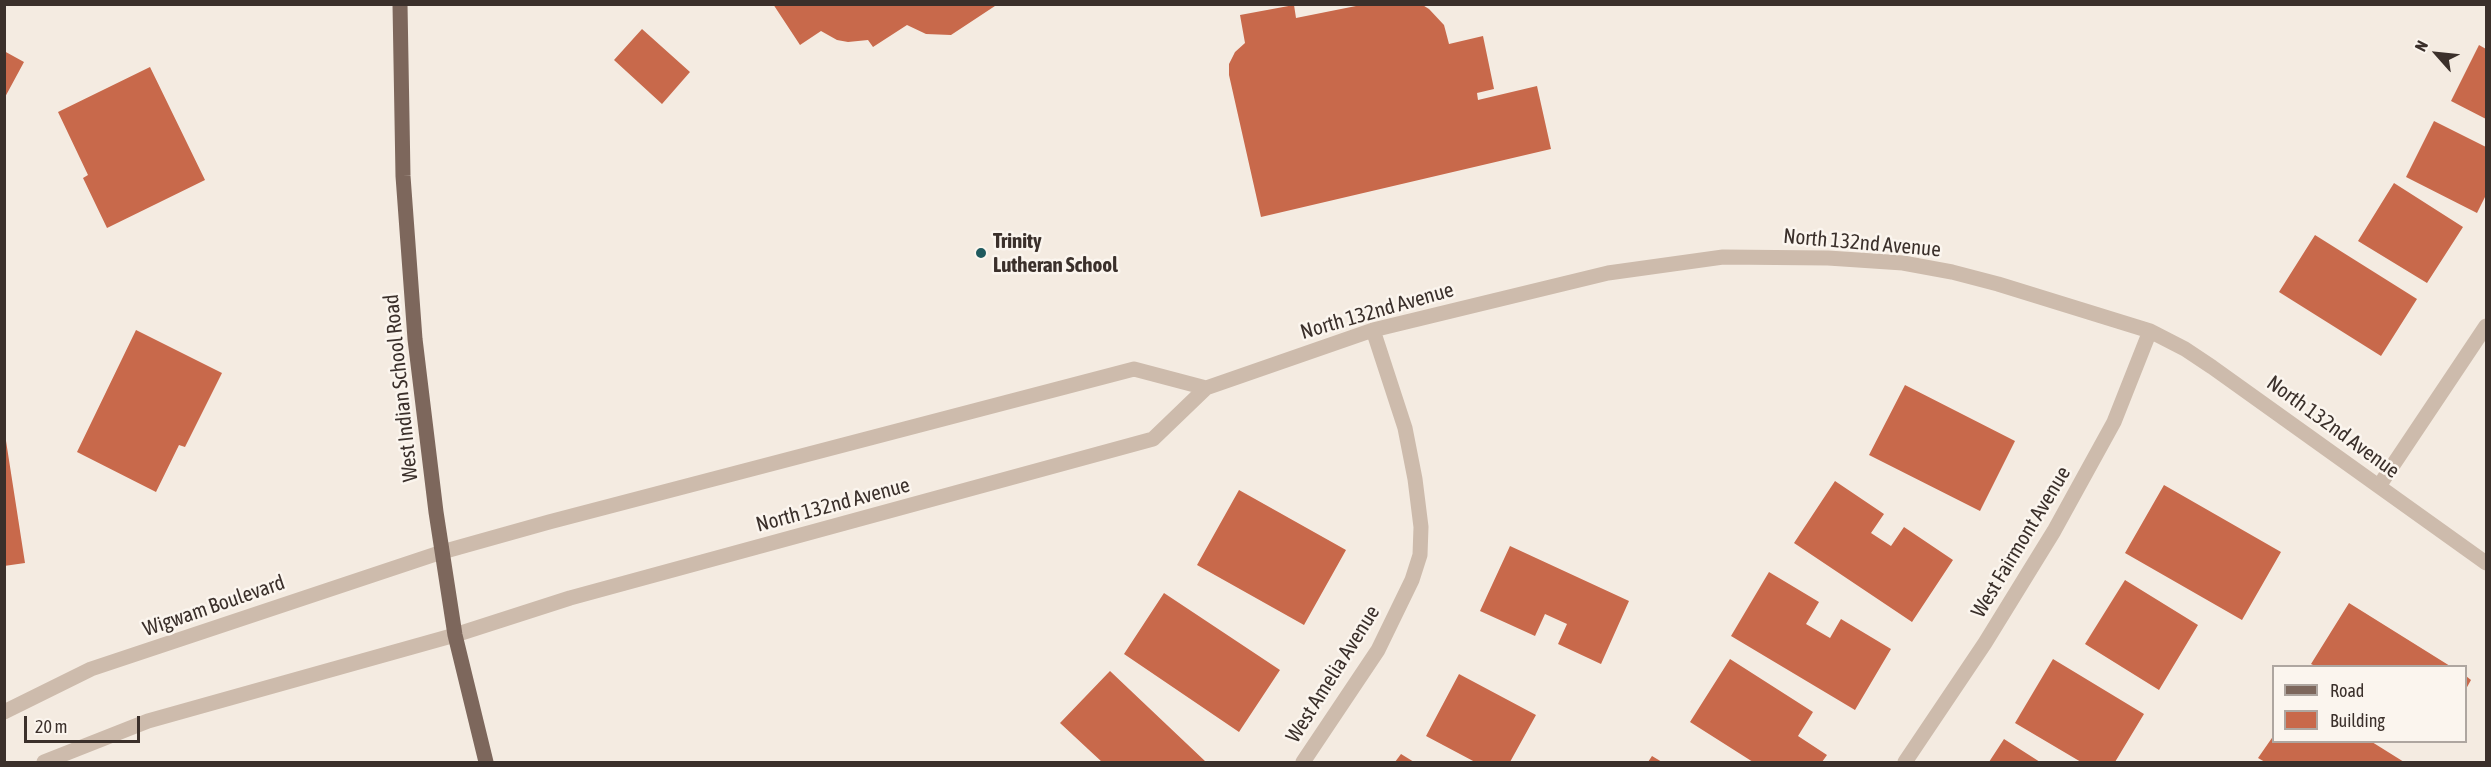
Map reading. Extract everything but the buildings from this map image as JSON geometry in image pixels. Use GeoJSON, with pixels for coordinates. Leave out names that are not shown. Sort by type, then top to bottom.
{"type":"FeatureCollection","features":[{"type":"Feature","properties":{"kind":"main road","name":"West Indian School Road"},"geometry":{"type":"LineString","coordinates":[[400,4],[403,176],[415,339],[455,635],[486,762]]}},
{"type":"Feature","properties":{"kind":"street","name":"North 132nd Avenue"},"geometry":{"type":"LineString","coordinates":[[455,635],[570,598],[1153,440],[1206,388],[1373,330],[1608,273],[1723,256],[1828,258],[1913,265],[1998,284],[2150,331],[2185,349],[2212,367],[2487,563]]}},
{"type":"Feature","properties":{"kind":"street"},"geometry":{"type":"LineString","coordinates":[[2379,486],[2487,326]]}},
{"type":"Feature","properties":{"kind":"street","name":"West Amelia Avenue"},"geometry":{"type":"LineString","coordinates":[[1303,762],[1378,650],[1412,580],[1420,555],[1421,527],[1405,428],[1373,330]]}},
{"type":"Feature","properties":{"kind":"street","name":"West Fairmont Avenue"},"geometry":{"type":"LineString","coordinates":[[1905,762],[1985,643],[2054,531],[2114,422],[2150,331]]}},
{"type":"Feature","properties":{"kind":"street"},"geometry":{"type":"LineString","coordinates":[[442,552],[1134,369],[1206,388]]}},
{"type":"Feature","properties":{"kind":"street","name":"Wigwam Boulevard"},"geometry":{"type":"LineString","coordinates":[[4,712],[91,669],[442,552]]}},
{"type":"Feature","properties":{"kind":"street"},"geometry":{"type":"LineString","coordinates":[[44,762],[148,721],[455,635]]}},
{"type":"Feature","properties":{"kind":"place","name":"Trinity Lutheran School"},"geometry":{"type":"Point","coordinates":[981,253]}}]}
